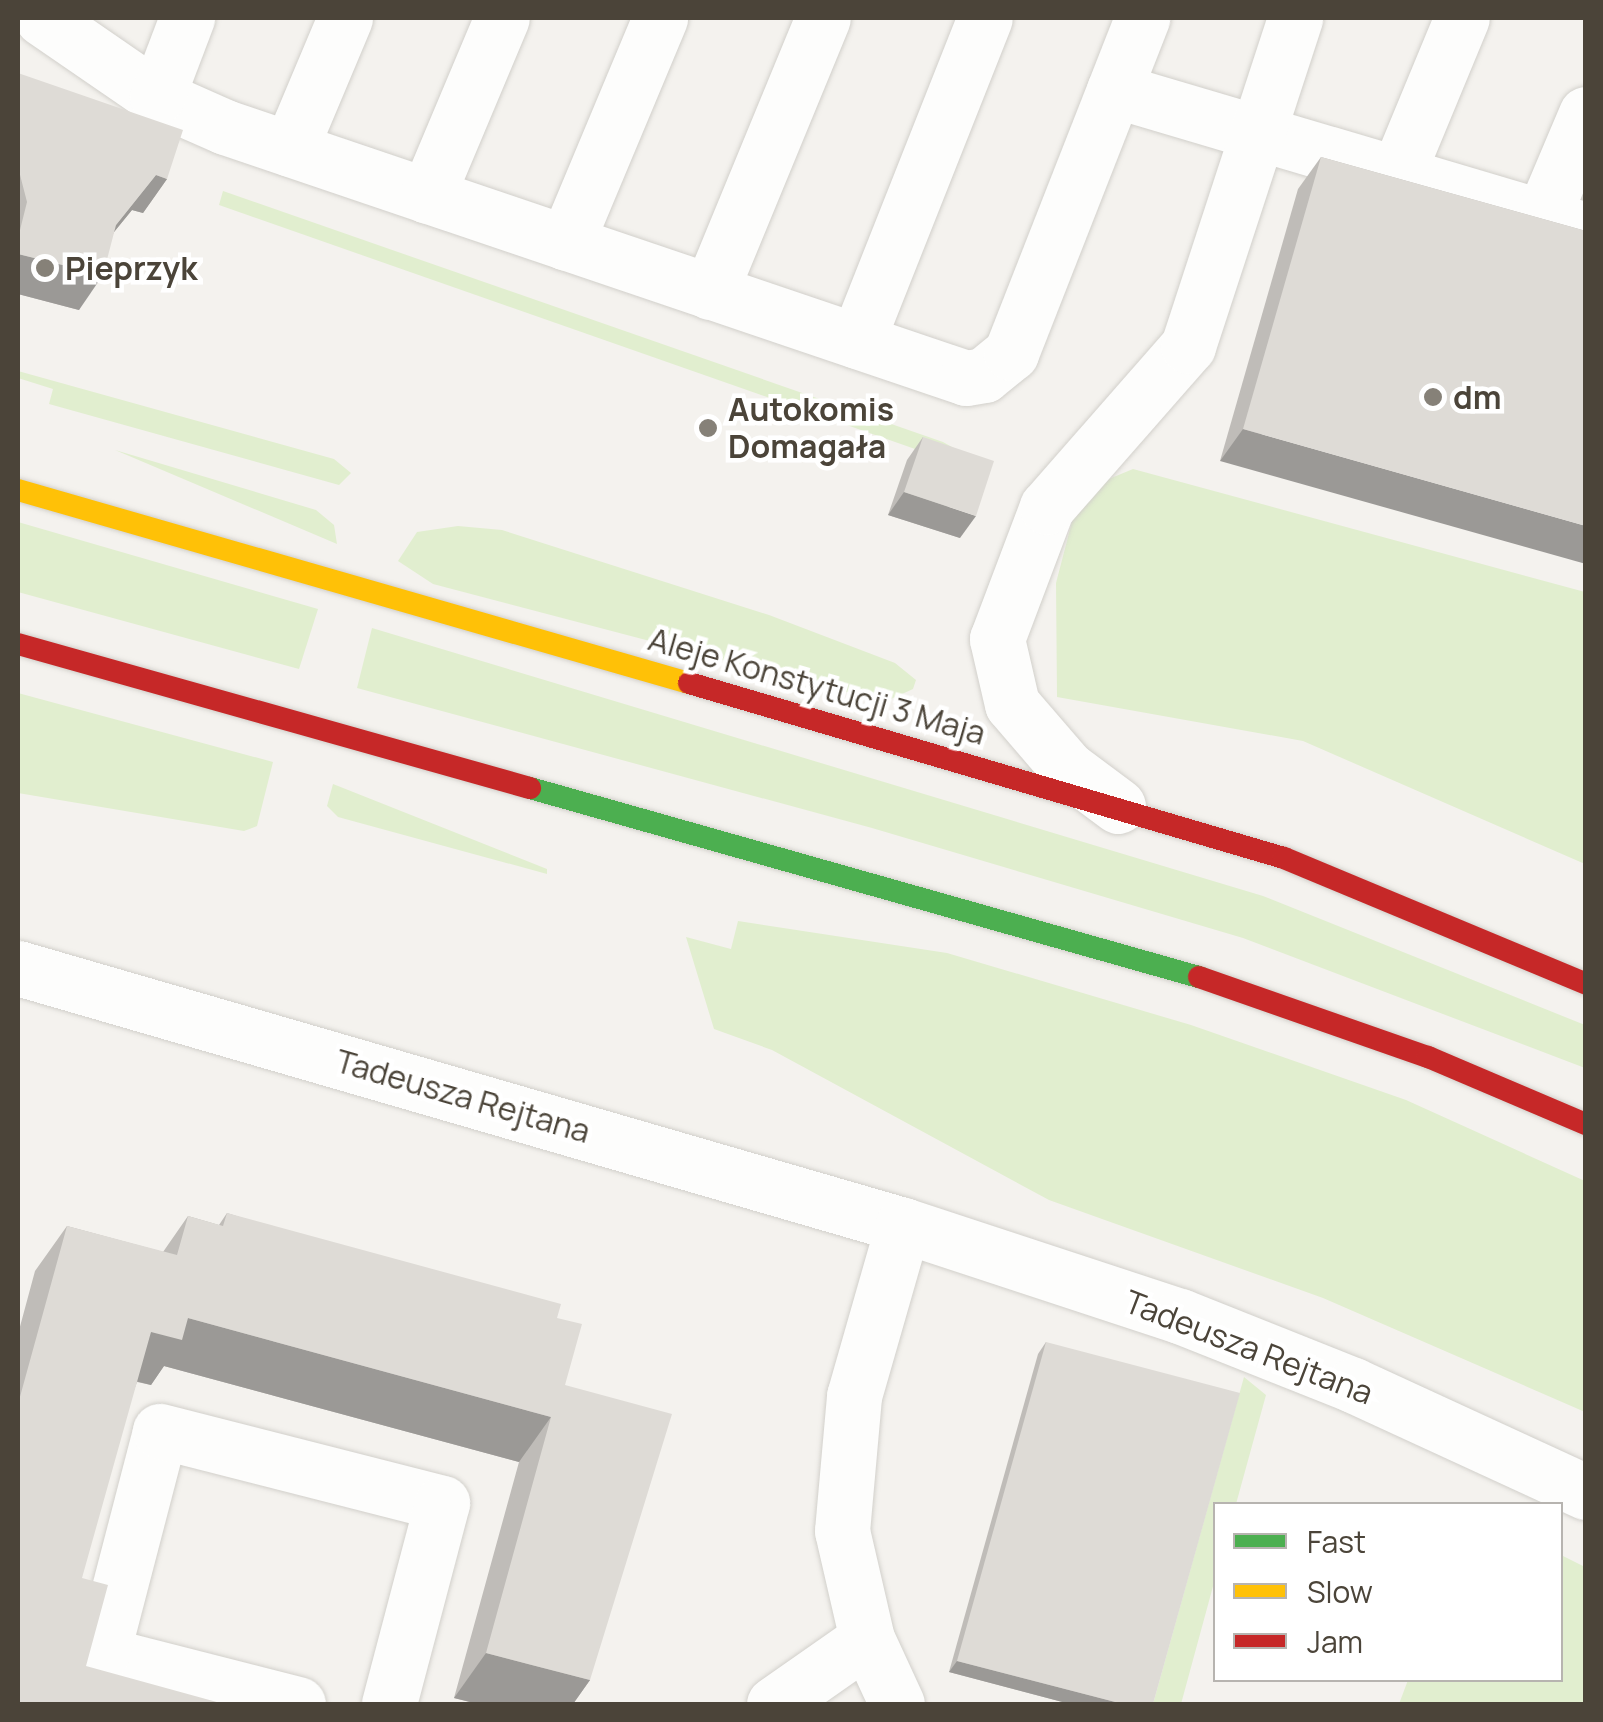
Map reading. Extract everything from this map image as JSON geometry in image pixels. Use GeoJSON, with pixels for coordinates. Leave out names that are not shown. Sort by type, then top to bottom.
{"type":"FeatureCollection","features":[{"type":"Feature","properties":{"kind":"main road","name":"Aleje Konstytucji 3 Maja"},"geometry":{"type":"LineString","coordinates":[[18,490],[1118,806],[1284,858],[1586,984]]}},
{"type":"Feature","properties":{"kind":"main road"},"geometry":{"type":"LineString","coordinates":[[18,644],[1212,981],[1428,1057],[1586,1124]]}},
{"type":"Feature","properties":{"kind":"street"},"geometry":{"type":"LineString","coordinates":[[42,18],[157,96],[290,149],[966,378],[1000,366],[1014,345],[1142,18]]}},
{"type":"Feature","properties":{"kind":"street"},"geometry":{"type":"LineString","coordinates":[[157,96],[188,18]]}},
{"type":"Feature","properties":{"kind":"street"},"geometry":{"type":"LineString","coordinates":[[290,149],[345,18]]}},
{"type":"Feature","properties":{"kind":"street"},"geometry":{"type":"LineString","coordinates":[[427,196],[502,18]]}},
{"type":"Feature","properties":{"kind":"street"},"geometry":{"type":"LineString","coordinates":[[566,243],[660,18]]}},
{"type":"Feature","properties":{"kind":"street"},"geometry":{"type":"LineString","coordinates":[[710,292],[823,18]]}},
{"type":"Feature","properties":{"kind":"street"},"geometry":{"type":"LineString","coordinates":[[857,342],[985,18]]}},
{"type":"Feature","properties":{"kind":"street"},"geometry":{"type":"LineString","coordinates":[[1118,806],[1067,768],[1012,704],[997,639],[1047,507],[1188,346],[1294,18]]}},
{"type":"Feature","properties":{"kind":"street"},"geometry":{"type":"LineString","coordinates":[[1396,176],[1462,18]]}},
{"type":"Feature","properties":{"kind":"street"},"geometry":{"type":"LineString","coordinates":[[1114,90],[1253,136],[1564,224],[1586,114]]}},
{"type":"Feature","properties":{"kind":"street","name":"Tadeusza Rejtana"},"geometry":{"type":"LineString","coordinates":[[19,975],[903,1225],[1198,1323],[1586,1492]]}},
{"type":"Feature","properties":{"kind":"street"},"geometry":{"type":"LineString","coordinates":[[897,1704],[867,1639],[842,1531],[854,1396],[903,1225]]}},
{"type":"Feature","properties":{"kind":"street"},"geometry":{"type":"LineString","coordinates":[[298,1704],[102,1654],[160,1430],[442,1503],[389,1704]]}},
{"type":"Feature","properties":{"kind":"street"},"geometry":{"type":"LineString","coordinates":[[774,1704],[867,1639]]}},
{"type":"Feature","properties":{"kind":"green space"},"geometry":{"type":"Polygon","coordinates":[[[223,191],[943,442],[966,455],[972,469],[219,205],[223,191]]]}},
{"type":"Feature","properties":{"kind":"green space"},"geometry":{"type":"Polygon","coordinates":[[[18,371],[334,459],[351,473],[339,485],[49,404],[53,389],[18,378],[18,371]]]}},
{"type":"Feature","properties":{"kind":"green space"},"geometry":{"type":"Polygon","coordinates":[[[115,450],[316,510],[334,525],[337,544],[115,450]]]}},
{"type":"Feature","properties":{"kind":"green space"},"geometry":{"type":"Polygon","coordinates":[[[1133,469],[1585,592],[1585,864],[1303,741],[1057,697],[1056,583],[1080,491],[1133,469]]]}},
{"type":"Feature","properties":{"kind":"green space"},"geometry":{"type":"Polygon","coordinates":[[[18,522],[318,609],[299,669],[18,592],[18,522]]]}},
{"type":"Feature","properties":{"kind":"green space"},"geometry":{"type":"Polygon","coordinates":[[[458,526],[502,530],[769,615],[895,663],[916,680],[913,689],[891,699],[840,691],[433,584],[398,561],[417,532],[458,526]]]}},
{"type":"Feature","properties":{"kind":"green space"},"geometry":{"type":"Polygon","coordinates":[[[372,628],[1263,896],[1585,1025],[1585,1068],[1243,938],[872,828],[357,688],[372,628]]]}},
{"type":"Feature","properties":{"kind":"green space"},"geometry":{"type":"Polygon","coordinates":[[[18,693],[273,762],[257,826],[244,831],[18,793],[18,693]]]}},
{"type":"Feature","properties":{"kind":"green space"},"geometry":{"type":"Polygon","coordinates":[[[333,784],[547,869],[547,874],[338,817],[327,806],[333,784]]]}},
{"type":"Feature","properties":{"kind":"green space"},"geometry":{"type":"Polygon","coordinates":[[[738,921],[947,953],[1191,1025],[1406,1100],[1585,1181],[1585,1412],[1323,1298],[1049,1200],[772,1050],[714,1029],[686,937],[731,949],[738,921]]]}},
{"type":"Feature","properties":{"kind":"green space"},"geometry":{"type":"Polygon","coordinates":[[[1244,1377],[1266,1395],[1237,1502],[1213,1502],[1213,1586],[1181,1704],[1153,1704],[1244,1377]]]}},
{"type":"Feature","properties":{"kind":"green space"},"geometry":{"type":"Polygon","coordinates":[[[1563,1556],[1585,1567],[1585,1704],[1399,1704],[1407,1682],[1563,1682],[1563,1556]]]}},
{"type":"Feature","properties":{"kind":"building"},"geometry":{"type":"Polygon","coordinates":[[[18,73],[183,130],[167,179],[156,175],[116,225],[103,275],[18,254],[27,202],[18,167],[18,73]]]}},
{"type":"Feature","properties":{"kind":"building"},"geometry":{"type":"Polygon","coordinates":[[[1321,157],[1586,231],[1586,526],[1243,429],[1321,157]]]}},
{"type":"Feature","properties":{"kind":"building"},"geometry":{"type":"Polygon","coordinates":[[[923,437],[994,461],[976,516],[904,492],[923,437]]]}},
{"type":"Feature","properties":{"kind":"building"},"geometry":{"type":"Polygon","coordinates":[[[227,1213],[561,1304],[557,1318],[582,1324],[565,1385],[672,1414],[590,1680],[486,1653],[551,1417],[188,1318],[182,1340],[151,1332],[82,1578],[108,1585],[86,1666],[224,1704],[18,1704],[18,1404],[67,1226],[177,1255],[188,1216],[223,1226],[227,1213]]]}},
{"type":"Feature","properties":{"kind":"building"},"geometry":{"type":"Polygon","coordinates":[[[1046,1342],[1240,1393],[1153,1704],[1123,1704],[957,1661],[1046,1342]]]}},
{"type":"Feature","properties":{"kind":"traffic: fast"},"geometry":{"type":"LineString","coordinates":[[530,788],[1199,977]]}},
{"type":"Feature","properties":{"kind":"traffic: slow"},"geometry":{"type":"LineString","coordinates":[[18,490],[689,683]]}},
{"type":"Feature","properties":{"kind":"traffic: jam"},"geometry":{"type":"LineString","coordinates":[[18,644],[530,788]]}},
{"type":"Feature","properties":{"kind":"traffic: jam"},"geometry":{"type":"LineString","coordinates":[[689,683],[1284,858],[1586,984]]}},
{"type":"Feature","properties":{"kind":"traffic: jam"},"geometry":{"type":"LineString","coordinates":[[1199,977],[1428,1057],[1586,1124]]}},
{"type":"Feature","properties":{"kind":"place","name":"Pieprzyk"},"geometry":{"type":"Point","coordinates":[45,268]}},
{"type":"Feature","properties":{"kind":"place","name":"dm"},"geometry":{"type":"Point","coordinates":[1433,397]}},
{"type":"Feature","properties":{"kind":"place","name":"Autokomis Domagała"},"geometry":{"type":"Point","coordinates":[708,428]}}]}
